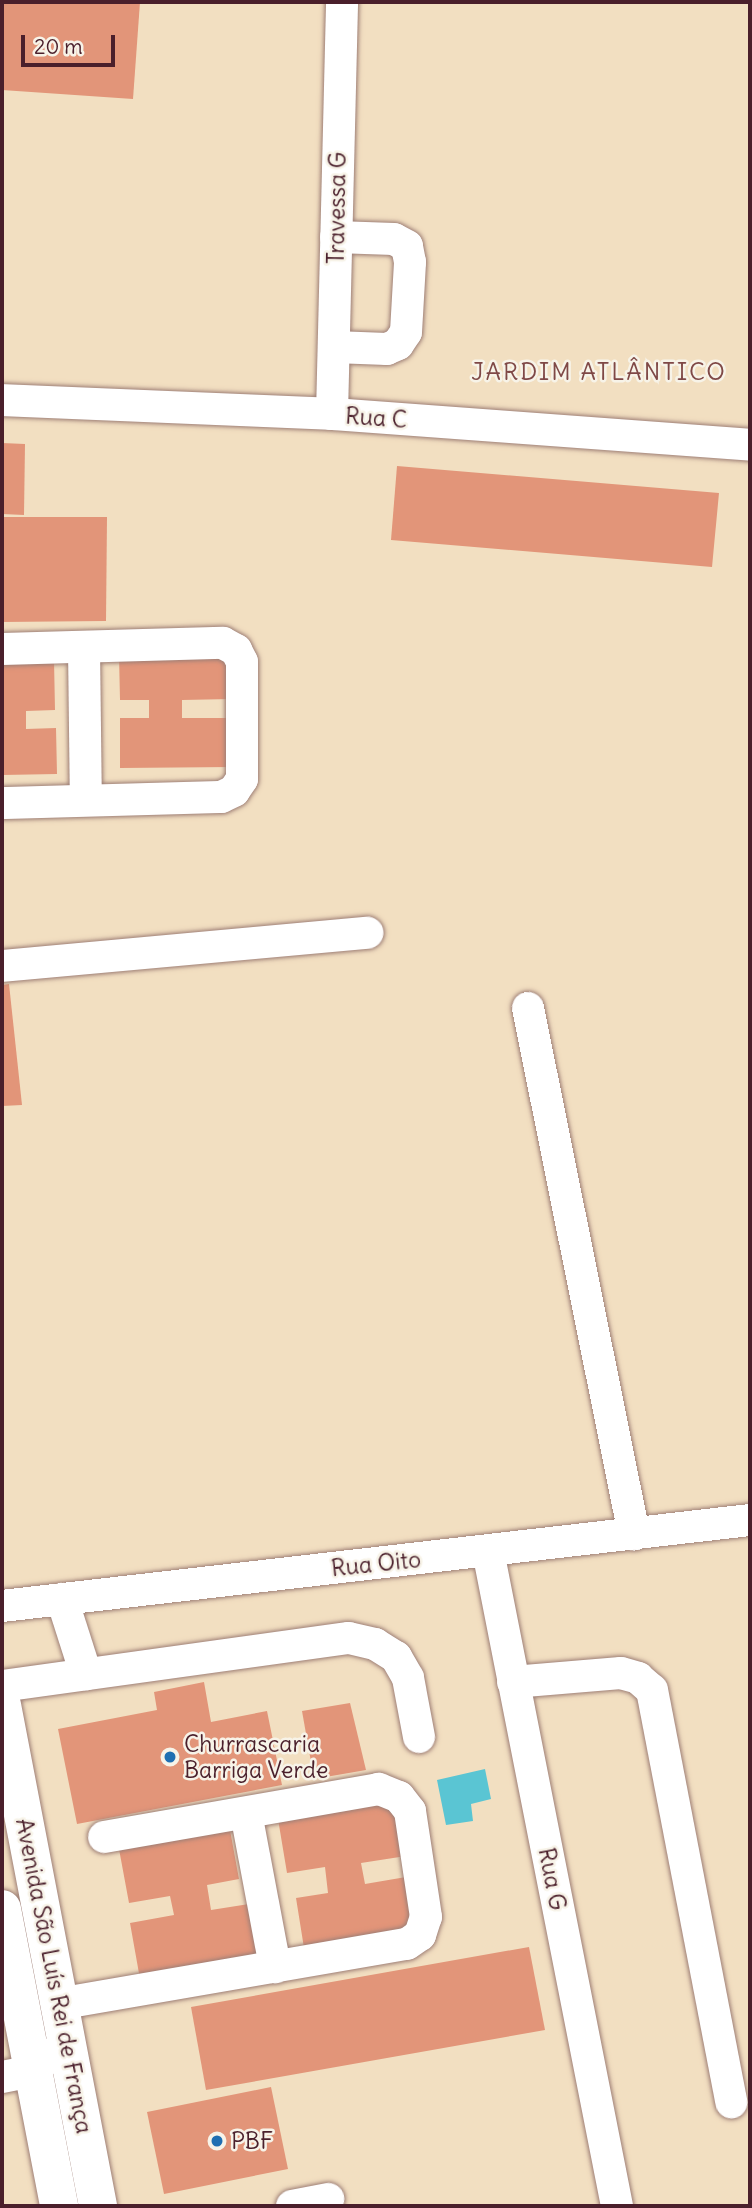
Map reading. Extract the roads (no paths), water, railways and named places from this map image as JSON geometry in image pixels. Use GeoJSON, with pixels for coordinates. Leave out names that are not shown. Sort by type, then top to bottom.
{"type":"FeatureCollection","features":[{"type":"Feature","properties":{"kind":"main road","name":"Avenida São Luís Rei de França"},"geometry":{"type":"LineString","coordinates":[[2,1705],[98,2206]]}},
{"type":"Feature","properties":{"kind":"main road","name":"Avenida São Luís Rei de França"},"geometry":{"type":"LineString","coordinates":[[2,1909],[17,2074],[59,2206]]}},
{"type":"Feature","properties":{"kind":"street","name":"Travessa G"},"geometry":{"type":"LineString","coordinates":[[331,415],[342,2]]}},
{"type":"Feature","properties":{"kind":"street"},"geometry":{"type":"LineString","coordinates":[[334,347],[387,349],[398,344],[406,332],[410,262],[407,247],[394,239],[336,237]]}},
{"type":"Feature","properties":{"kind":"street","name":"Rua C"},"geometry":{"type":"LineString","coordinates":[[2,400],[331,415],[750,445]]}},
{"type":"Feature","properties":{"kind":"street"},"geometry":{"type":"LineString","coordinates":[[2,649],[223,643],[236,650],[242,662],[242,779],[234,792],[221,796],[2,803]]}},
{"type":"Feature","properties":{"kind":"street"},"geometry":{"type":"LineString","coordinates":[[84,647],[86,800]]}},
{"type":"Feature","properties":{"kind":"street"},"geometry":{"type":"LineString","coordinates":[[2,966],[368,933]]}},
{"type":"Feature","properties":{"kind":"street"},"geometry":{"type":"LineString","coordinates":[[528,1008],[634,1534]]}},
{"type":"Feature","properties":{"kind":"street","name":"Rua Oito"},"geometry":{"type":"LineString","coordinates":[[2,1606],[750,1520]]}},
{"type":"Feature","properties":{"kind":"street","name":"Rua G"},"geometry":{"type":"LineString","coordinates":[[488,1551],[617,2206]]}},
{"type":"Feature","properties":{"kind":"street"},"geometry":{"type":"LineString","coordinates":[[62,1599],[86,1674]]}},
{"type":"Feature","properties":{"kind":"street"},"geometry":{"type":"LineString","coordinates":[[2,1686],[349,1639],[375,1644],[396,1657],[408,1678],[419,1737]]}},
{"type":"Feature","properties":{"kind":"street"},"geometry":{"type":"LineString","coordinates":[[513,1682],[621,1673],[638,1678],[652,1690],[731,2102]]}},
{"type":"Feature","properties":{"kind":"street"},"geometry":{"type":"LineString","coordinates":[[17,2074],[61,2018],[275,1967],[407,1944],[420,1936],[426,1917],[410,1811],[399,1797],[379,1789],[104,1837]]}},
{"type":"Feature","properties":{"kind":"street"},"geometry":{"type":"LineString","coordinates":[[246,1813],[275,1967]]}},
{"type":"Feature","properties":{"kind":"street"},"geometry":{"type":"LineString","coordinates":[[292,2206],[328,2199]]}},
{"type":"Feature","properties":{"kind":"water"},"geometry":{"type":"Polygon","coordinates":[[[485,1769],[491,1799],[471,1804],[473,1821],[446,1825],[437,1780],[485,1769]]]}},
{"type":"Feature","properties":{"kind":"place","name":"Churrascaria Barriga Verde"},"geometry":{"type":"Point","coordinates":[170,1757]}},
{"type":"Feature","properties":{"kind":"place","name":"PBF"},"geometry":{"type":"Point","coordinates":[217,2141]}},
{"type":"Feature","properties":{"kind":"district","name":"JARDIM ATLÂNTICO"},"geometry":{"type":"Point","coordinates":[599,372]}}]}
